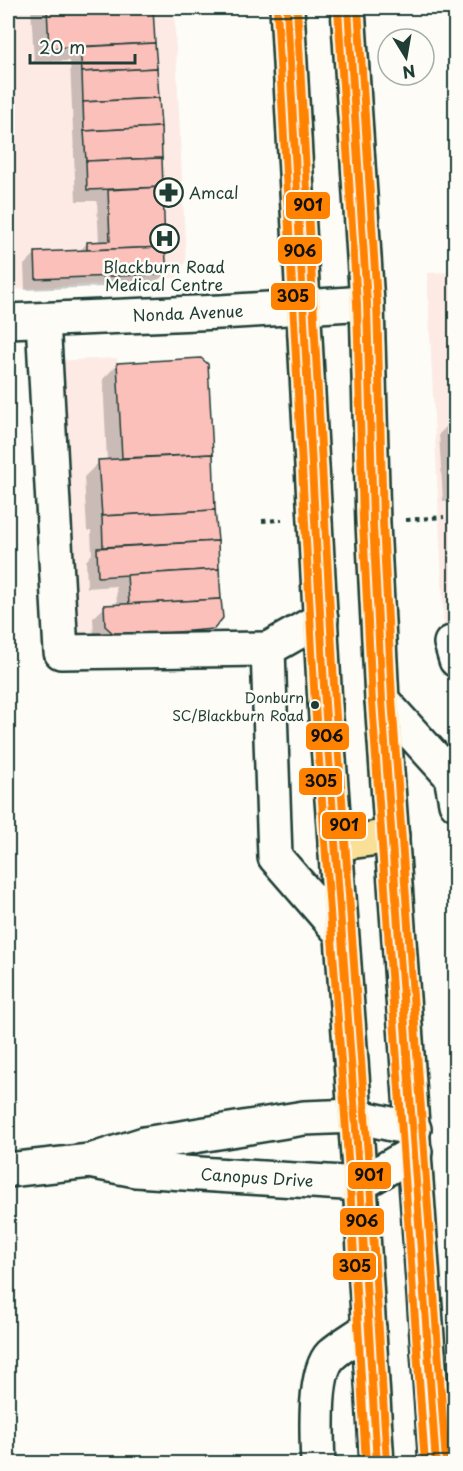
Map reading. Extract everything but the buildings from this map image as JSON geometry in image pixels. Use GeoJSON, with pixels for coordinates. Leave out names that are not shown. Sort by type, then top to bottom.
{"type":"FeatureCollection","features":[{"type":"Feature","properties":{"kind":"main road"},"geometry":{"type":"LineString","coordinates":[[286,8],[335,844],[360,1184],[377,1464]]}},
{"type":"Feature","properties":{"kind":"main road"},"geometry":{"type":"LineString","coordinates":[[348,8],[368,303],[373,523],[382,700],[415,1141],[436,1464]]}},
{"type":"Feature","properties":{"kind":"main road"},"geometry":{"type":"LineString","coordinates":[[335,844],[392,836]]}},
{"type":"Feature","properties":{"kind":"street","name":"Nonda Avenue"},"geometry":{"type":"LineString","coordinates":[[8,321],[368,303]]}},
{"type":"Feature","properties":{"kind":"street"},"geometry":{"type":"LineString","coordinates":[[43,320],[61,652],[268,649],[321,619]]}},
{"type":"Feature","properties":{"kind":"street"},"geometry":{"type":"LineString","coordinates":[[268,649],[275,857],[341,933]]}},
{"type":"Feature","properties":{"kind":"street"},"geometry":{"type":"LineString","coordinates":[[382,700],[451,776],[456,803]]}},
{"type":"Feature","properties":{"kind":"street","name":"Canopus Drive"},"geometry":{"type":"LineString","coordinates":[[8,1170],[90,1161],[144,1144],[304,1118],[355,1116],[415,1141]]}},
{"type":"Feature","properties":{"kind":"street"},"geometry":{"type":"LineString","coordinates":[[360,1184],[415,1141]]}},
{"type":"Feature","properties":{"kind":"street","name":"Canopus Drive"},"geometry":{"type":"LineString","coordinates":[[90,1161],[136,1170],[360,1184]]}},
{"type":"Feature","properties":{"kind":"street"},"geometry":{"type":"LineString","coordinates":[[318,1464],[319,1382],[329,1356],[369,1328]]}},
{"type":"Feature","properties":{"kind":"shaded area"},"geometry":{"type":"Polygon","coordinates":[[[8,8],[174,8],[186,261],[176,278],[8,290],[8,8]]]}},
{"type":"Feature","properties":{"kind":"shaded area"},"geometry":{"type":"Polygon","coordinates":[[[455,272],[455,718],[448,705],[427,273],[455,272]]]}},
{"type":"Feature","properties":{"kind":"shaded area"},"geometry":{"type":"Polygon","coordinates":[[[117,358],[118,363],[201,358],[208,364],[223,618],[214,629],[46,639],[29,362],[117,358]]]}},
{"type":"Feature","properties":{"kind":"transit line","name":"906"},"geometry":{"type":"LineString","coordinates":[[287,8],[325,704],[360,1184],[377,1464]]}},
{"type":"Feature","properties":{"kind":"transit line","name":"901"},"geometry":{"type":"LineString","coordinates":[[297,8],[335,703],[370,1183],[387,1463]]}},
{"type":"Feature","properties":{"kind":"transit line","name":"906"},"geometry":{"type":"LineString","coordinates":[[348,8],[367,303],[373,523],[382,700],[436,1464]]}},
{"type":"Feature","properties":{"kind":"transit line","name":"901"},"geometry":{"type":"LineString","coordinates":[[358,8],[377,302],[383,523],[392,699],[446,1463]]}},
{"type":"Feature","properties":{"kind":"transit line","name":"305"},"geometry":{"type":"LineString","coordinates":[[277,9],[315,705],[350,1185],[366,1464]]}},
{"type":"Feature","properties":{"kind":"transit line","name":"305"},"geometry":{"type":"LineString","coordinates":[[338,9],[357,303],[363,523],[372,701],[425,1464]]}},
{"type":"Feature","properties":{"kind":"place","name":"Amcal"},"geometry":{"type":"Point","coordinates":[168,193]}},
{"type":"Feature","properties":{"kind":"place","name":"Blackburn Road Medical Centre"},"geometry":{"type":"Point","coordinates":[164,239]}},
{"type":"Feature","properties":{"kind":"place","name":"Donburn SC/Blackburn Road"},"geometry":{"type":"Point","coordinates":[315,705]}}]}
